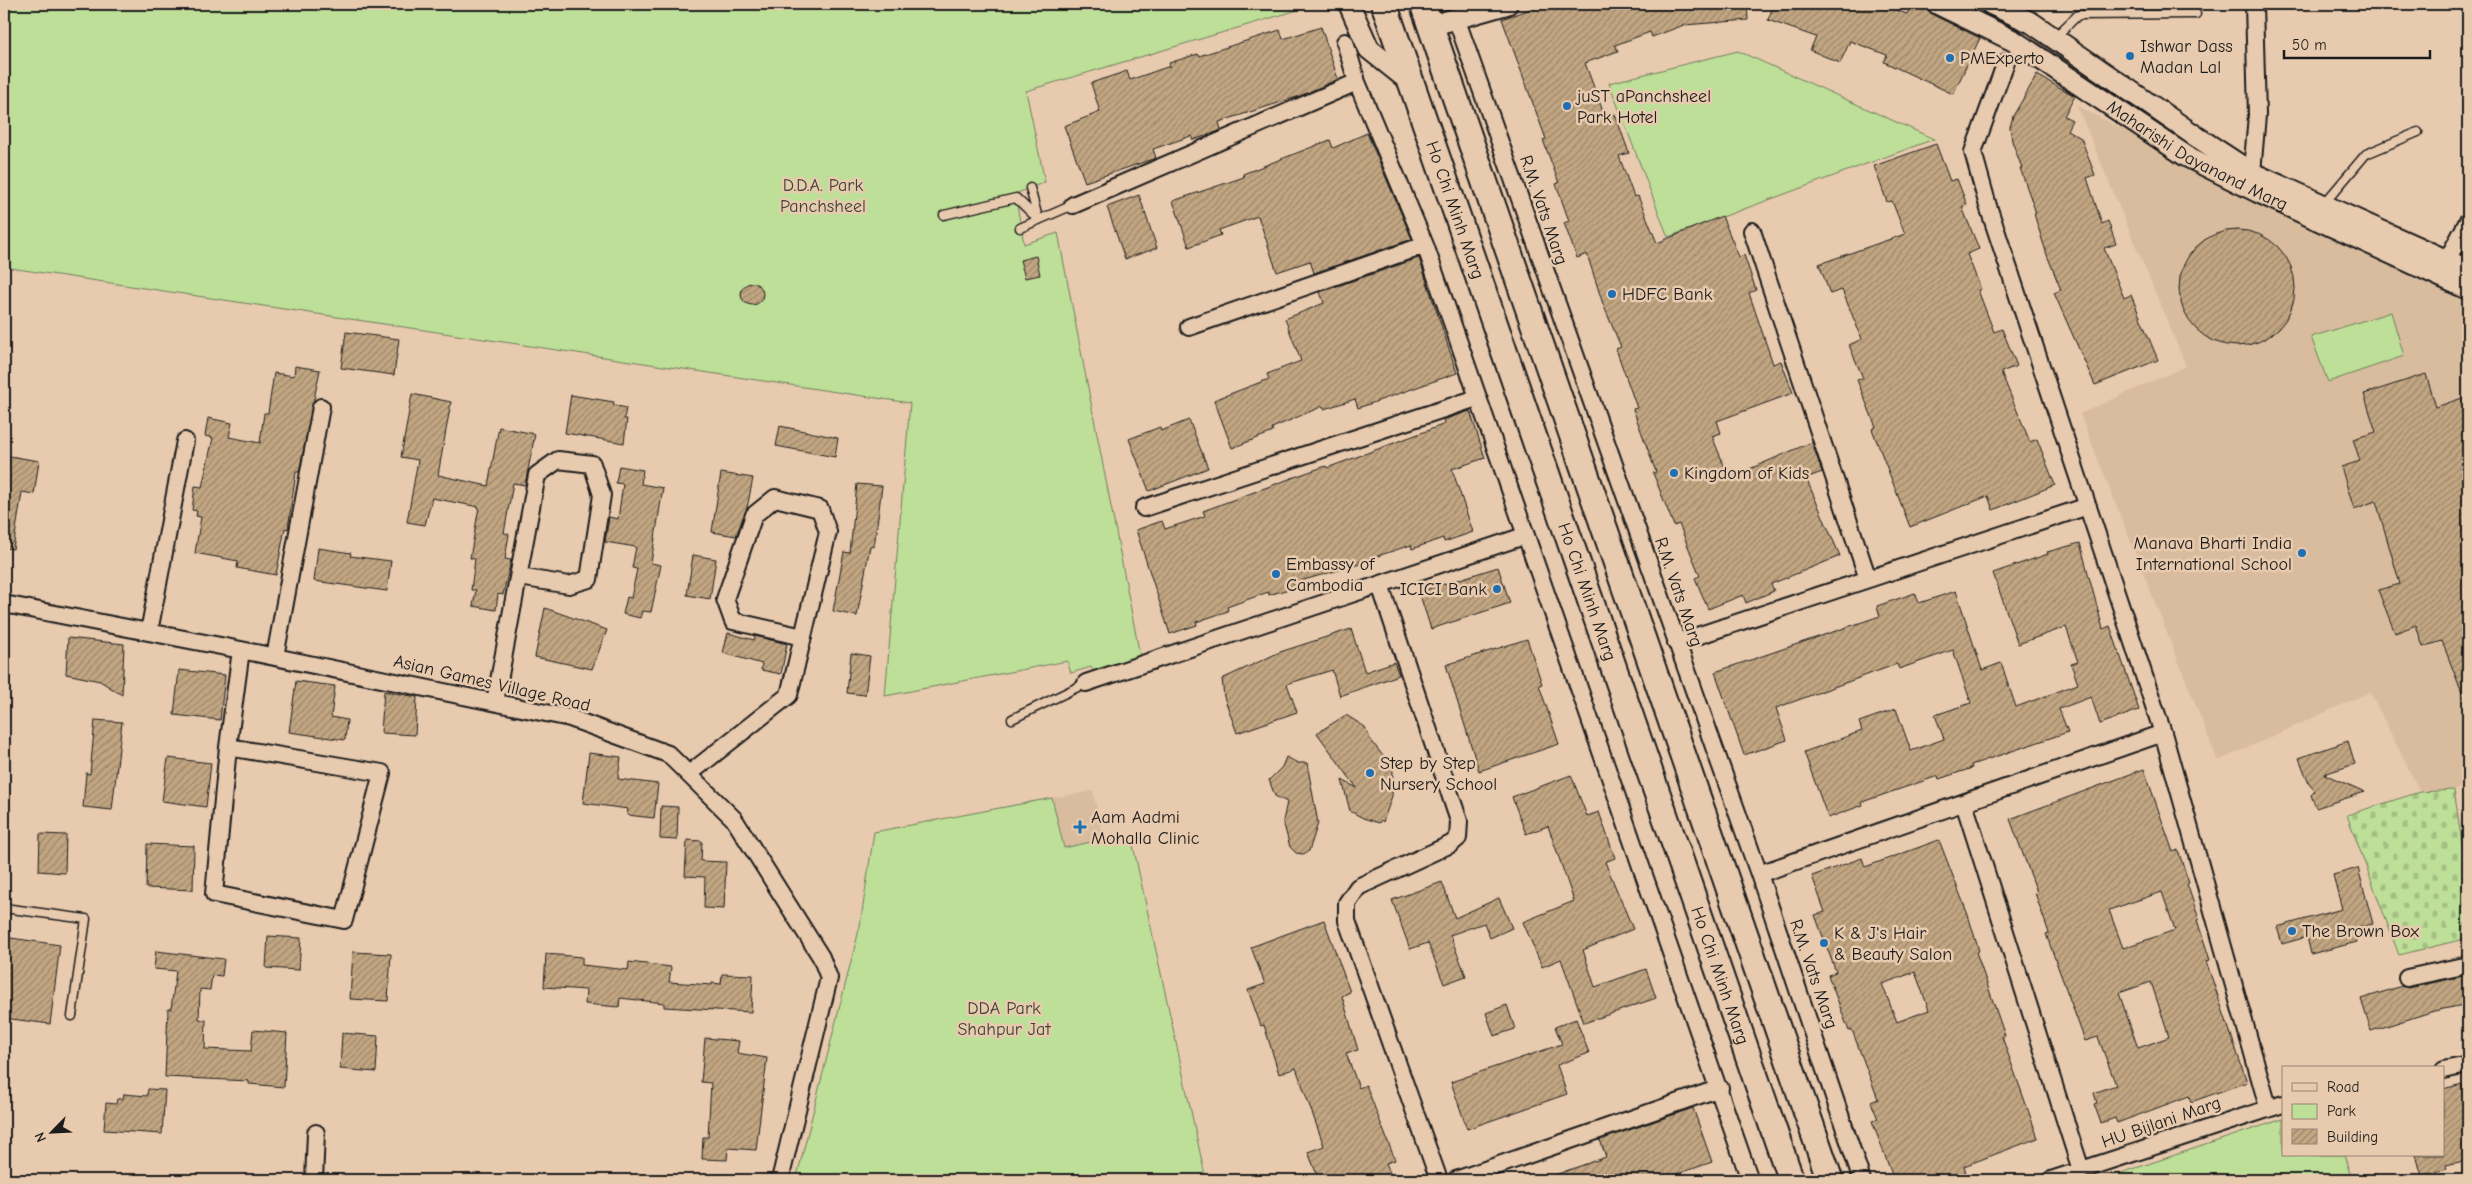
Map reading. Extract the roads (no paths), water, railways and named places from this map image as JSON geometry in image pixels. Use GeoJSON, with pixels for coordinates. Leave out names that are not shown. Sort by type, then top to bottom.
{"type":"FeatureCollection","features":[{"type":"Feature","properties":{"kind":"main road","name":"Ho Chi Minh Marg"},"geometry":{"type":"LineString","coordinates":[[1384,4],[1791,1180]]}},
{"type":"Feature","properties":{"kind":"main road","name":"Ho Chi Minh Marg"},"geometry":{"type":"LineString","coordinates":[[1427,15],[1830,1180]]}},
{"type":"Feature","properties":{"kind":"street"},"geometry":{"type":"LineString","coordinates":[[1349,4],[1368,49],[1409,80]]}},
{"type":"Feature","properties":{"kind":"street","name":"Maharishi Dayanand Marg"},"geometry":{"type":"LineString","coordinates":[[1938,4],[2014,41],[2186,156],[2258,192],[2468,289]]}},
{"type":"Feature","properties":{"kind":"street","name":"Maharishi Dayanand Marg"},"geometry":{"type":"LineString","coordinates":[[1992,4],[2032,23],[2197,137],[2252,172],[2468,270]]}},
{"type":"Feature","properties":{"kind":"street"},"geometry":{"type":"LineString","coordinates":[[2252,172],[2257,116],[2254,4]]}},
{"type":"Feature","properties":{"kind":"street"},"geometry":{"type":"LineString","coordinates":[[1427,15],[1456,18],[1501,5]]}},
{"type":"Feature","properties":{"kind":"street","name":"R.M. Vats Marg"},"geometry":{"type":"LineString","coordinates":[[1456,18],[1759,874],[1862,1180]]}},
{"type":"Feature","properties":{"kind":"street"},"geometry":{"type":"LineString","coordinates":[[1345,42],[1357,82],[1424,245],[1524,536],[1720,1088],[1750,1180]]}},
{"type":"Feature","properties":{"kind":"street"},"geometry":{"type":"LineString","coordinates":[[2006,62],[1973,152],[1988,206],[2164,733],[2276,1105]]}},
{"type":"Feature","properties":{"kind":"street"},"geometry":{"type":"LineString","coordinates":[[1073,205],[1357,82]]}},
{"type":"Feature","properties":{"kind":"street"},"geometry":{"type":"LineString","coordinates":[[2186,156],[2197,137]]}},
{"type":"Feature","properties":{"kind":"street"},"geometry":{"type":"LineString","coordinates":[[2447,260],[2468,221]]}},
{"type":"Feature","properties":{"kind":"street"},"geometry":{"type":"LineString","coordinates":[[1752,231],[1868,579]]}},
{"type":"Feature","properties":{"kind":"street"},"geometry":{"type":"LineString","coordinates":[[1189,327],[1424,245]]}},
{"type":"Feature","properties":{"kind":"street"},"geometry":{"type":"LineString","coordinates":[[1144,508],[1477,398]]}},
{"type":"Feature","properties":{"kind":"street"},"geometry":{"type":"LineString","coordinates":[[275,657],[321,407]]}},
{"type":"Feature","properties":{"kind":"street"},"geometry":{"type":"LineString","coordinates":[[149,632],[185,441]]}},
{"type":"Feature","properties":{"kind":"street"},"geometry":{"type":"LineString","coordinates":[[495,702],[537,475],[558,460],[592,464],[602,495],[589,579],[569,585],[519,577]]}},
{"type":"Feature","properties":{"kind":"street"},"geometry":{"type":"LineString","coordinates":[[689,774],[788,695],[803,637],[828,532],[820,509],[775,498],[754,516],[725,599],[733,621],[803,637]]}},
{"type":"Feature","properties":{"kind":"street"},"geometry":{"type":"LineString","coordinates":[[1676,643],[2088,506]]}},
{"type":"Feature","properties":{"kind":"street"},"geometry":{"type":"LineString","coordinates":[[1086,683],[1524,536]]}},
{"type":"Feature","properties":{"kind":"street"},"geometry":{"type":"LineString","coordinates":[[1380,585],[1459,821],[1460,830],[1458,838],[1451,844],[1358,887],[1347,903],[1347,921],[1439,1180]]}},
{"type":"Feature","properties":{"kind":"street","name":"Asian Games Village Road"},"geometry":{"type":"LineString","coordinates":[[4,604],[241,650],[570,718],[668,754],[734,819],[821,957],[829,978],[780,1180]]}},
{"type":"Feature","properties":{"kind":"street"},"geometry":{"type":"LineString","coordinates":[[228,747],[382,773],[344,920],[214,894],[228,747],[241,650]]}},
{"type":"Feature","properties":{"kind":"street"},"geometry":{"type":"LineString","coordinates":[[1759,874],[2164,733]]}},
{"type":"Feature","properties":{"kind":"street"},"geometry":{"type":"LineString","coordinates":[[1964,803],[2081,1170]]}},
{"type":"Feature","properties":{"kind":"street"},"geometry":{"type":"LineString","coordinates":[[2407,978],[2468,966]]}},
{"type":"Feature","properties":{"kind":"street"},"geometry":{"type":"LineString","coordinates":[[2444,1070],[2468,1065]]}},
{"type":"Feature","properties":{"kind":"street"},"geometry":{"type":"LineString","coordinates":[[1456,1180],[1720,1088]]}},
{"type":"Feature","properties":{"kind":"street","name":"HU Bijlani Marg"},"geometry":{"type":"LineString","coordinates":[[2051,1180],[2276,1105]]}},
{"type":"Feature","properties":{"kind":"street"},"geometry":{"type":"LineString","coordinates":[[314,1180],[316,1133]]}},
{"type":"Feature","properties":{"kind":"lane"},"geometry":{"type":"LineString","coordinates":[[2054,38],[2078,15],[2196,14]]}},
{"type":"Feature","properties":{"kind":"lane"},"geometry":{"type":"LineString","coordinates":[[2323,205],[2366,154],[2418,132]]}},
{"type":"Feature","properties":{"kind":"lane"},"geometry":{"type":"LineString","coordinates":[[1030,188],[1039,220]]}},
{"type":"Feature","properties":{"kind":"lane"},"geometry":{"type":"LineString","coordinates":[[944,215],[1016,198],[1039,220]]}},
{"type":"Feature","properties":{"kind":"lane"},"geometry":{"type":"LineString","coordinates":[[1020,228],[1073,205]]}},
{"type":"Feature","properties":{"kind":"lane"},"geometry":{"type":"LineString","coordinates":[[1012,719],[1086,683]]}},
{"type":"Feature","properties":{"kind":"lane"},"geometry":{"type":"LineString","coordinates":[[4,908],[86,919],[72,1016]]}},
{"type":"Feature","properties":{"kind":"place","name":"Ishwar Dass Madan Lal"},"geometry":{"type":"Point","coordinates":[2130,56]}},
{"type":"Feature","properties":{"kind":"place","name":"PMExperto"},"geometry":{"type":"Point","coordinates":[1950,58]}},
{"type":"Feature","properties":{"kind":"place","name":"juST aPanchsheel Park Hotel"},"geometry":{"type":"Point","coordinates":[1567,106]}},
{"type":"Feature","properties":{"kind":"place","name":"HDFC Bank"},"geometry":{"type":"Point","coordinates":[1612,294]}},
{"type":"Feature","properties":{"kind":"place","name":"Kingdom of Kids"},"geometry":{"type":"Point","coordinates":[1674,473]}},
{"type":"Feature","properties":{"kind":"place","name":"Manava Bharti India International School"},"geometry":{"type":"Point","coordinates":[2302,553]}},
{"type":"Feature","properties":{"kind":"place","name":"Embassy of Cambodia"},"geometry":{"type":"Point","coordinates":[1276,574]}},
{"type":"Feature","properties":{"kind":"place","name":"ICICI Bank"},"geometry":{"type":"Point","coordinates":[1497,589]}},
{"type":"Feature","properties":{"kind":"place","name":"Step by Step Nursery School"},"geometry":{"type":"Point","coordinates":[1370,773]}},
{"type":"Feature","properties":{"kind":"place","name":"Aam Aadmi Mohalla Clinic"},"geometry":{"type":"Point","coordinates":[1080,827]}},
{"type":"Feature","properties":{"kind":"place","name":"The Brown Box"},"geometry":{"type":"Point","coordinates":[2292,931]}},
{"type":"Feature","properties":{"kind":"place","name":"K & J's Hair & Beauty Salon"},"geometry":{"type":"Point","coordinates":[1824,943]}},
{"type":"Feature","properties":{"kind":"park label","name":"D.D.A. Park Panchsheel"},"geometry":{"type":"Point","coordinates":[823,195]}},
{"type":"Feature","properties":{"kind":"park label","name":"DDA Park Shahpur Jat"},"geometry":{"type":"Point","coordinates":[1004,1018]}}]}
